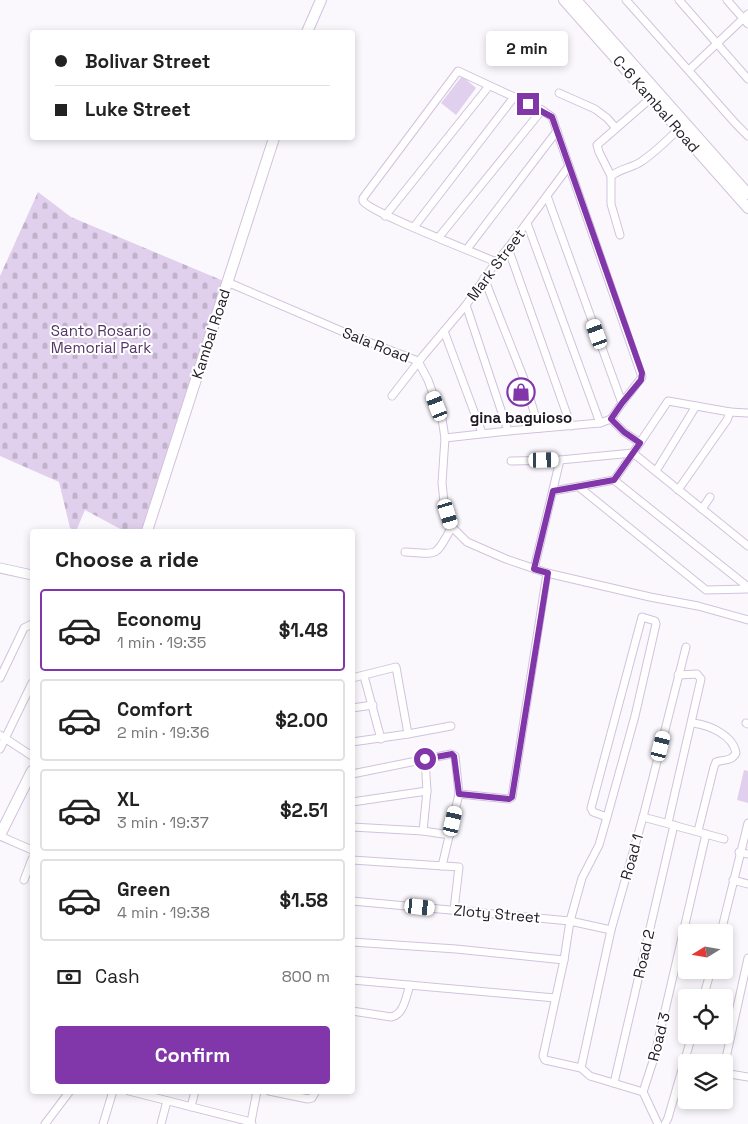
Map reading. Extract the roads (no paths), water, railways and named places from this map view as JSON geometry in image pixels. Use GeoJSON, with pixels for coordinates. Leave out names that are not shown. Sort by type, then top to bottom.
{"type":"FeatureCollection","features":[{"type":"Feature","properties":{"kind":"main road"},"geometry":{"type":"LineString","coordinates":[[308,30],[321,0]]}},
{"type":"Feature","properties":{"kind":"main road","name":"C-6 Kambal Road"},"geometry":{"type":"LineString","coordinates":[[564,0],[651,98],[682,126],[748,194]]}},
{"type":"Feature","properties":{"kind":"main road","name":"C-6 Kambal Road"},"geometry":{"type":"LineString","coordinates":[[576,0],[748,208]]}},
{"type":"Feature","properties":{"kind":"main road","name":"Kambal Road"},"geometry":{"type":"LineString","coordinates":[[148,529],[273,140]]}},
{"type":"Feature","properties":{"kind":"main road"},"geometry":{"type":"LineString","coordinates":[[0,835],[30,775]]}},
{"type":"Feature","properties":{"kind":"street"},"geometry":{"type":"LineString","coordinates":[[626,0],[748,136]]}},
{"type":"Feature","properties":{"kind":"street"},"geometry":{"type":"LineString","coordinates":[[679,0],[748,79]]}},
{"type":"Feature","properties":{"kind":"street"},"geometry":{"type":"LineString","coordinates":[[689,70],[717,42],[746,19],[726,0]]}},
{"type":"Feature","properties":{"kind":"street"},"geometry":{"type":"LineString","coordinates":[[445,438],[508,430],[600,423],[611,419],[641,380],[642,373],[552,117],[542,110],[458,71],[364,198],[363,202],[385,216],[496,262]]}},
{"type":"Feature","properties":{"kind":"street"},"geometry":{"type":"LineString","coordinates":[[385,216],[489,86]]}},
{"type":"Feature","properties":{"kind":"street"},"geometry":{"type":"LineString","coordinates":[[559,93],[595,109],[616,128]]}},
{"type":"Feature","properties":{"kind":"street"},"geometry":{"type":"LineString","coordinates":[[414,227],[514,97]]}},
{"type":"Feature","properties":{"kind":"street"},"geometry":{"type":"LineString","coordinates":[[620,235],[611,204],[611,176],[599,152],[598,144],[651,98]]}},
{"type":"Feature","properties":{"kind":"street"},"geometry":{"type":"LineString","coordinates":[[439,237],[542,110]]}},
{"type":"Feature","properties":{"kind":"street"},"geometry":{"type":"LineString","coordinates":[[611,176],[624,168],[642,162],[682,126]]}},
{"type":"Feature","properties":{"kind":"street"},"geometry":{"type":"LineString","coordinates":[[467,249],[557,131]]}},
{"type":"Feature","properties":{"kind":"street","name":"Mark Street"},"geometry":{"type":"LineString","coordinates":[[392,396],[466,305],[484,278],[569,166]]}},
{"type":"Feature","properties":{"kind":"street"},"geometry":{"type":"LineString","coordinates":[[547,196],[622,403]]}},
{"type":"Feature","properties":{"kind":"street"},"geometry":{"type":"LineString","coordinates":[[527,223],[600,423]]}},
{"type":"Feature","properties":{"kind":"street"},"geometry":{"type":"LineString","coordinates":[[508,248],[571,426]]}},
{"type":"Feature","properties":{"kind":"street"},"geometry":{"type":"LineString","coordinates":[[484,278],[524,379],[540,428]]}},
{"type":"Feature","properties":{"kind":"street","name":"Sala Road"},"geometry":{"type":"LineString","coordinates":[[227,282],[418,362],[428,380],[442,419],[445,438],[442,483],[444,502],[452,527]]}},
{"type":"Feature","properties":{"kind":"street"},"geometry":{"type":"LineString","coordinates":[[466,305],[508,430]]}},
{"type":"Feature","properties":{"kind":"street"},"geometry":{"type":"LineString","coordinates":[[444,331],[482,434]]}},
{"type":"Feature","properties":{"kind":"street"},"geometry":{"type":"LineString","coordinates":[[553,491],[614,480],[668,401],[730,412],[747,413]]}},
{"type":"Feature","properties":{"kind":"street"},"geometry":{"type":"LineString","coordinates":[[656,471],[696,406]]}},
{"type":"Feature","properties":{"kind":"street"},"geometry":{"type":"LineString","coordinates":[[678,490],[727,420],[730,412]]}},
{"type":"Feature","properties":{"kind":"street"},"geometry":{"type":"LineString","coordinates":[[611,419],[624,432],[640,443]]}},
{"type":"Feature","properties":{"kind":"street"},"geometry":{"type":"LineString","coordinates":[[511,461],[560,460],[633,453],[748,546]]}},
{"type":"Feature","properties":{"kind":"street"},"geometry":{"type":"LineString","coordinates":[[534,569],[560,460]]}},
{"type":"Feature","properties":{"kind":"street"},"geometry":{"type":"LineString","coordinates":[[614,480],[748,588]]}},
{"type":"Feature","properties":{"kind":"street"},"geometry":{"type":"LineString","coordinates":[[579,487],[706,590],[748,588]]}},
{"type":"Feature","properties":{"kind":"street"},"geometry":{"type":"LineString","coordinates":[[702,509],[710,497]]}},
{"type":"Feature","properties":{"kind":"street"},"geometry":{"type":"LineString","coordinates":[[405,552],[434,553],[441,547],[452,527],[467,542],[534,569],[650,597],[698,606],[748,620]]}},
{"type":"Feature","properties":{"kind":"street"},"geometry":{"type":"LineString","coordinates":[[0,568],[30,575]]}},
{"type":"Feature","properties":{"kind":"street"},"geometry":{"type":"LineString","coordinates":[[459,794],[509,799],[512,797],[548,573]]}},
{"type":"Feature","properties":{"kind":"street"},"geometry":{"type":"LineString","coordinates":[[607,817],[593,812],[591,808],[642,617],[654,621],[656,624],[635,716],[607,817],[599,845],[582,878],[570,921],[564,960],[543,1056],[544,1059],[581,1068],[590,1076],[643,1092],[658,1124]]}},
{"type":"Feature","properties":{"kind":"street"},"geometry":{"type":"LineString","coordinates":[[0,678],[24,628],[30,625]]}},
{"type":"Feature","properties":{"kind":"street","name":"Road 1"},"geometry":{"type":"LineString","coordinates":[[581,1068],[611,930],[643,817],[686,646]]}},
{"type":"Feature","properties":{"kind":"street"},"geometry":{"type":"LineString","coordinates":[[355,678],[396,668],[408,734]]}},
{"type":"Feature","properties":{"kind":"street","name":"Road 2"},"geometry":{"type":"LineString","coordinates":[[614,1083],[701,679],[697,674],[678,675]]}},
{"type":"Feature","properties":{"kind":"street"},"geometry":{"type":"LineString","coordinates":[[364,676],[381,739]]}},
{"type":"Feature","properties":{"kind":"street"},"geometry":{"type":"LineString","coordinates":[[0,749],[3,737],[30,687]]}},
{"type":"Feature","properties":{"kind":"street"},"geometry":{"type":"LineString","coordinates":[[355,708],[373,705]]}},
{"type":"Feature","properties":{"kind":"street"},"geometry":{"type":"LineString","coordinates":[[692,723],[704,724],[724,735],[735,747],[736,753],[734,758],[716,762],[698,831]]}},
{"type":"Feature","properties":{"kind":"street"},"geometry":{"type":"LineString","coordinates":[[355,742],[381,739],[451,726]]}},
{"type":"Feature","properties":{"kind":"street"},"geometry":{"type":"LineString","coordinates":[[3,737],[30,755]]}},
{"type":"Feature","properties":{"kind":"street"},"geometry":{"type":"LineString","coordinates":[[355,773],[452,754],[454,756],[459,794],[442,866]]}},
{"type":"Feature","properties":{"kind":"street"},"geometry":{"type":"LineString","coordinates":[[423,831],[426,791],[425,759]]}},
{"type":"Feature","properties":{"kind":"street"},"geometry":{"type":"LineString","coordinates":[[355,802],[426,791]]}},
{"type":"Feature","properties":{"kind":"street"},"geometry":{"type":"LineString","coordinates":[[643,817],[724,838]]}},
{"type":"Feature","properties":{"kind":"street"},"geometry":{"type":"LineString","coordinates":[[723,924],[748,823]]}},
{"type":"Feature","properties":{"kind":"street"},"geometry":{"type":"LineString","coordinates":[[355,827],[450,834]]}},
{"type":"Feature","properties":{"kind":"street","name":"Road 3"},"geometry":{"type":"LineString","coordinates":[[643,1092],[654,1058],[706,834]]}},
{"type":"Feature","properties":{"kind":"street"},"geometry":{"type":"LineString","coordinates":[[0,835],[30,849]]}},
{"type":"Feature","properties":{"kind":"street"},"geometry":{"type":"LineString","coordinates":[[740,852],[748,854]]}},
{"type":"Feature","properties":{"kind":"street"},"geometry":{"type":"LineString","coordinates":[[355,860],[460,868],[454,910]]}},
{"type":"Feature","properties":{"kind":"street"},"geometry":{"type":"LineString","coordinates":[[24,880],[30,864]]}},
{"type":"Feature","properties":{"kind":"street"},"geometry":{"type":"LineString","coordinates":[[733,880],[748,884]]}},
{"type":"Feature","properties":{"kind":"street","name":"Zloty Street"},"geometry":{"type":"LineString","coordinates":[[355,901],[570,921],[611,930]]}},
{"type":"Feature","properties":{"kind":"street"},"geometry":{"type":"LineString","coordinates":[[355,942],[456,949],[564,960]]}},
{"type":"Feature","properties":{"kind":"street"},"geometry":{"type":"LineString","coordinates":[[727,1054],[748,958]]}},
{"type":"Feature","properties":{"kind":"street"},"geometry":{"type":"LineString","coordinates":[[355,980],[555,998]]}},
{"type":"Feature","properties":{"kind":"street"},"geometry":{"type":"LineString","coordinates":[[355,1011],[391,1017],[397,1016],[401,1011],[410,985]]}},
{"type":"Feature","properties":{"kind":"street"},"geometry":{"type":"LineString","coordinates":[[733,1074],[748,1076]]}},
{"type":"Feature","properties":{"kind":"street"},"geometry":{"type":"LineString","coordinates":[[665,1124],[678,1087]]}},
{"type":"Feature","properties":{"kind":"street"},"geometry":{"type":"LineString","coordinates":[[45,1124],[68,1094]]}},
{"type":"Feature","properties":{"kind":"street"},"geometry":{"type":"LineString","coordinates":[[103,1124],[112,1094]]}},
{"type":"Feature","properties":{"kind":"street"},"geometry":{"type":"LineString","coordinates":[[140,1094],[252,1123],[257,1094]]}},
{"type":"Feature","properties":{"kind":"street"},"geometry":{"type":"LineString","coordinates":[[191,1107],[194,1094]]}},
{"type":"Feature","properties":{"kind":"street"},"geometry":{"type":"LineString","coordinates":[[284,1094],[308,1099],[312,1098],[314,1094]]}},
{"type":"Feature","properties":{"kind":"street"},"geometry":{"type":"LineString","coordinates":[[161,1124],[166,1101]]}},
{"type":"Feature","properties":{"kind":"place","name":"gina baguioso"},"geometry":{"type":"Point","coordinates":[521,392]}},
{"type":"Feature","properties":{"kind":"park label","name":"Santo Rosario Memorial Park"},"geometry":{"type":"Point","coordinates":[101,340]}}]}
